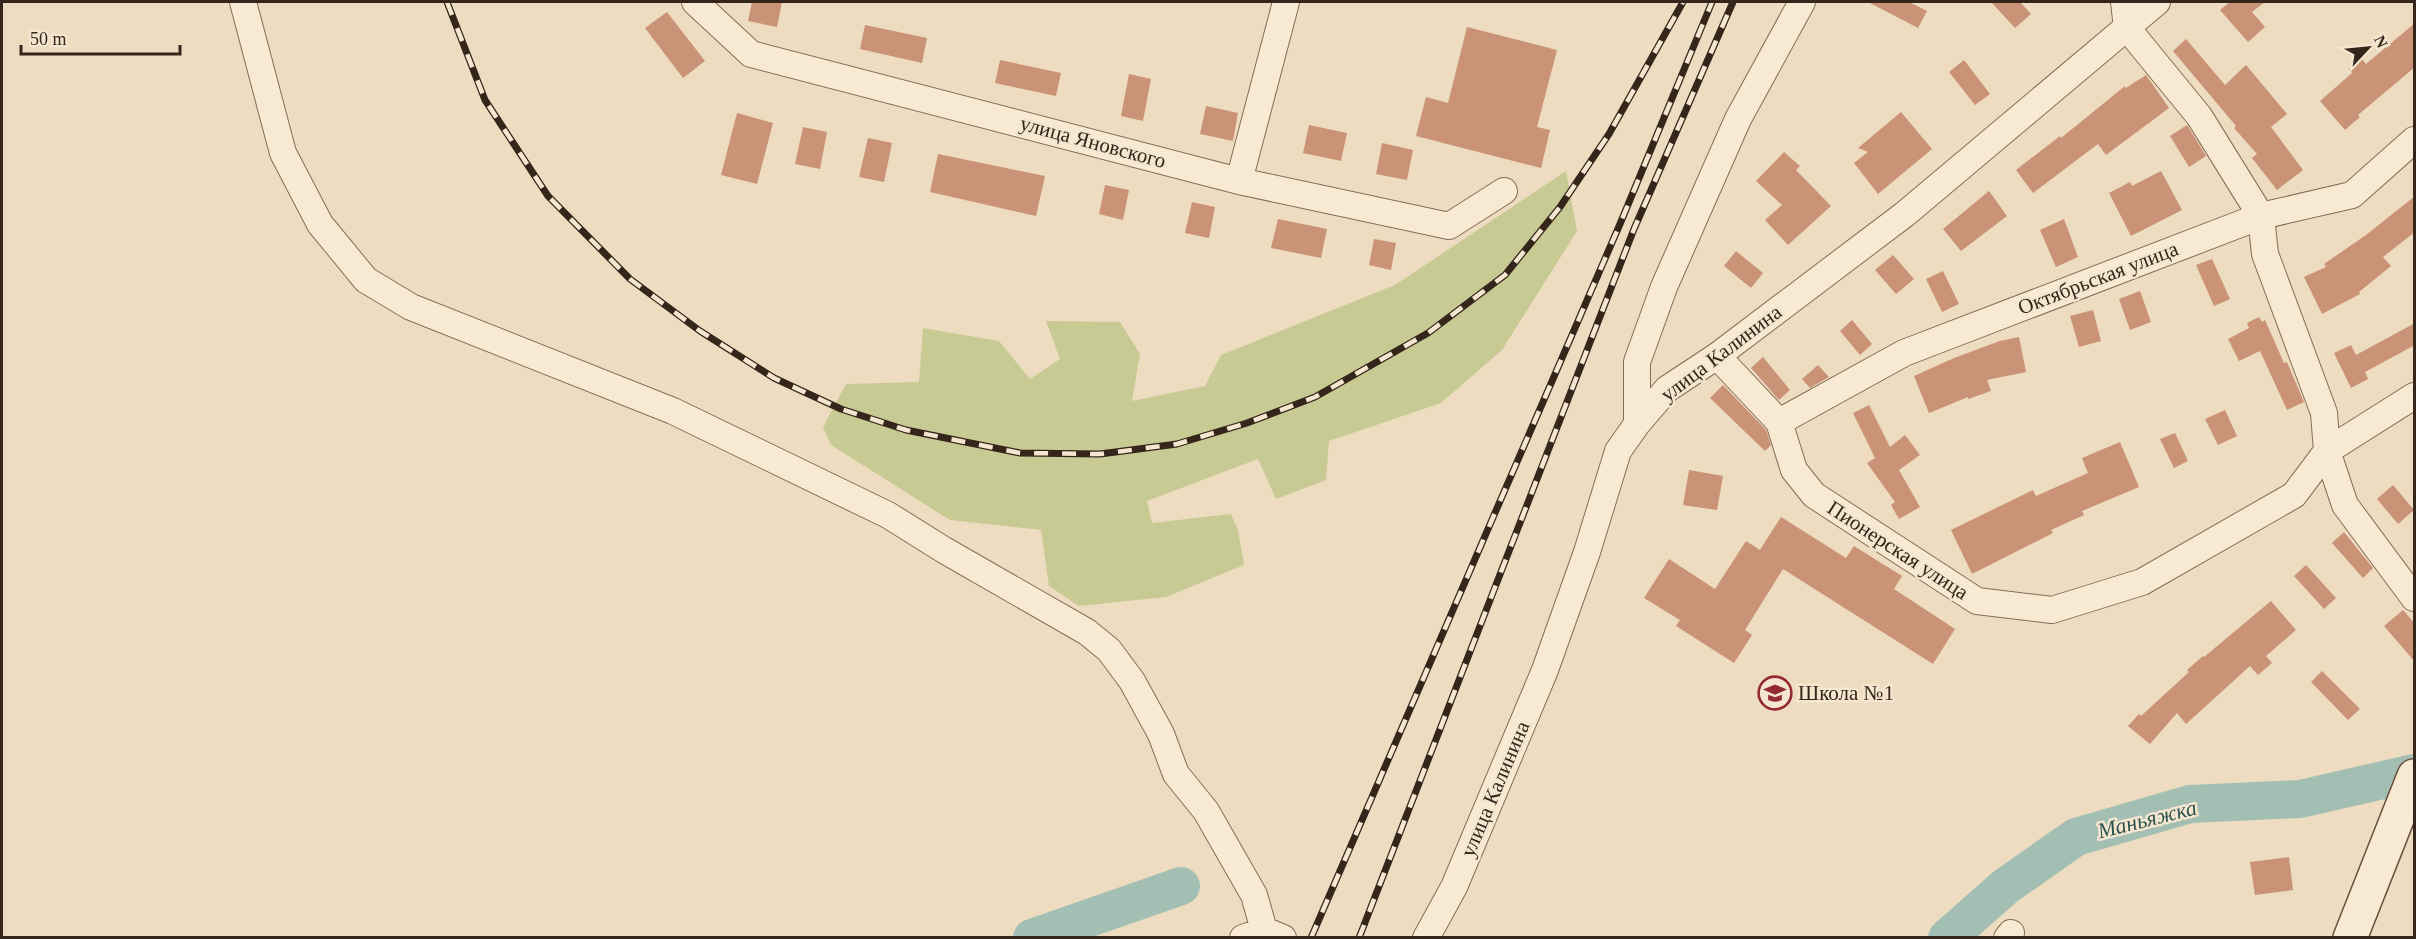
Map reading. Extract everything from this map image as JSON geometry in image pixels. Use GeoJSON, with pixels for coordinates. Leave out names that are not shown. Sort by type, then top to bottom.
{"type":"FeatureCollection","features":[{"type":"Feature","properties":{"kind":"street"},"geometry":{"type":"LineString","coordinates":[[243,2],[283,153],[320,224],[366,280],[411,307],[673,411],[888,514],[944,550],[1087,632],[1109,650],[1132,681],[1161,734],[1176,774],[1206,811],[1254,895],[1263,935]]}},
{"type":"Feature","properties":{"kind":"street","name":"улица Яновского"},"geometry":{"type":"LineString","coordinates":[[695,2],[751,54],[1239,181],[1449,226],[1504,191]]}},
{"type":"Feature","properties":{"kind":"street"},"geometry":{"type":"LineString","coordinates":[[1239,181],[1287,2]]}},
{"type":"Feature","properties":{"kind":"street"},"geometry":{"type":"LineString","coordinates":[[1637,424],[1637,362],[1664,287],[1738,119],[1802,2]]}},
{"type":"Feature","properties":{"kind":"street"},"geometry":{"type":"LineString","coordinates":[[2124,2],[2127,28],[2199,116],[2261,216],[2265,254],[2324,413],[2327,451],[2345,505],[2415,598]]}},
{"type":"Feature","properties":{"kind":"street","name":"улица Калинина"},"geometry":{"type":"LineString","coordinates":[[1426,938],[1454,887],[1545,670],[1587,552],[1618,451],[1637,424],[1667,389],[1717,356],[1905,214],[2157,2]]}},
{"type":"Feature","properties":{"kind":"street","name":"Октябрьская улица"},"geometry":{"type":"LineString","coordinates":[[1779,422],[1904,353],[2261,216],[2352,195],[2415,140]]}},
{"type":"Feature","properties":{"kind":"street","name":"Пионерская улица"},"geometry":{"type":"LineString","coordinates":[[1717,356],[1779,422],[1794,470],[1814,495],[1977,601],[2052,610],[2142,582],[2294,495],[2327,451],[2415,396]]}},
{"type":"Feature","properties":{"kind":"street"},"geometry":{"type":"LineString","coordinates":[[2350,938],[2415,776]]}},
{"type":"Feature","properties":{"kind":"green space"},"geometry":{"type":"Polygon","coordinates":[[[1566,171],[1577,231],[1502,350],[1441,403],[1329,441],[1326,480],[1276,499],[1258,459],[1147,501],[1152,523],[1231,514],[1238,530],[1244,565],[1166,597],[1079,606],[1049,586],[1041,530],[950,520],[831,445],[823,427],[846,384],[919,382],[923,328],[999,341],[1030,379],[1060,359],[1046,321],[1120,322],[1140,354],[1132,401],[1205,386],[1221,355],[1395,285],[1566,171]]]}},
{"type":"Feature","properties":{"kind":"building"},"geometry":{"type":"Polygon","coordinates":[[[752,2],[782,2],[777,27],[748,21],[752,2]]]}},
{"type":"Feature","properties":{"kind":"building"},"geometry":{"type":"Polygon","coordinates":[[[1868,2],[1909,2],[1927,11],[1918,28],[1868,2]]]}},
{"type":"Feature","properties":{"kind":"building"},"geometry":{"type":"Polygon","coordinates":[[[1991,2],[2020,2],[2031,14],[2015,28],[1991,2]]]}},
{"type":"Feature","properties":{"kind":"building"},"geometry":{"type":"Polygon","coordinates":[[[2230,2],[2265,2],[2252,12],[2265,27],[2248,42],[2220,10],[2230,2]]]}},
{"type":"Feature","properties":{"kind":"building"},"geometry":{"type":"Polygon","coordinates":[[[667,12],[705,61],[683,78],[645,28],[667,12]]]}},
{"type":"Feature","properties":{"kind":"building"},"geometry":{"type":"Polygon","coordinates":[[[2415,23],[2415,67],[2358,115],[2360,117],[2345,130],[2320,101],[2352,73],[2349,69],[2361,58],[2366,64],[2415,23]]]}},
{"type":"Feature","properties":{"kind":"building"},"geometry":{"type":"Polygon","coordinates":[[[865,25],[927,38],[922,63],[860,49],[865,25]]]}},
{"type":"Feature","properties":{"kind":"building"},"geometry":{"type":"Polygon","coordinates":[[[1467,27],[1557,50],[1537,127],[1550,130],[1541,168],[1416,136],[1426,97],[1448,103],[1467,27]]]}},
{"type":"Feature","properties":{"kind":"building"},"geometry":{"type":"Polygon","coordinates":[[[2186,39],[2225,85],[2246,65],[2287,114],[2271,127],[2303,170],[2277,190],[2252,158],[2257,154],[2173,51],[2186,39]]]}},
{"type":"Feature","properties":{"kind":"building"},"geometry":{"type":"Polygon","coordinates":[[[1000,60],[1061,73],[1056,96],[995,83],[1000,60]]]}},
{"type":"Feature","properties":{"kind":"building"},"geometry":{"type":"Polygon","coordinates":[[[1964,60],[1990,94],[1975,105],[1949,72],[1964,60]]]}},
{"type":"Feature","properties":{"kind":"building"},"geometry":{"type":"Polygon","coordinates":[[[1129,74],[1151,79],[1143,121],[1121,116],[1129,74]]]}},
{"type":"Feature","properties":{"kind":"building"},"geometry":{"type":"Polygon","coordinates":[[[2146,75],[2169,108],[2106,155],[2098,144],[2033,193],[2016,170],[2060,136],[2061,138],[2125,86],[2126,88],[2146,75]]]}},
{"type":"Feature","properties":{"kind":"building"},"geometry":{"type":"Polygon","coordinates":[[[1206,106],[1238,113],[1233,141],[1200,134],[1206,106]]]}},
{"type":"Feature","properties":{"kind":"building"},"geometry":{"type":"Polygon","coordinates":[[[1901,112],[1932,149],[1878,194],[1854,163],[1868,152],[1858,148],[1901,112]]]}},
{"type":"Feature","properties":{"kind":"building"},"geometry":{"type":"Polygon","coordinates":[[[737,113],[773,123],[757,184],[721,175],[737,113]]]}},
{"type":"Feature","properties":{"kind":"building"},"geometry":{"type":"Polygon","coordinates":[[[1309,125],[1347,133],[1341,161],[1303,153],[1309,125]]]}},
{"type":"Feature","properties":{"kind":"building"},"geometry":{"type":"Polygon","coordinates":[[[2187,125],[2206,156],[2189,167],[2170,136],[2187,125]]]}},
{"type":"Feature","properties":{"kind":"building"},"geometry":{"type":"Polygon","coordinates":[[[803,127],[827,132],[820,169],[795,164],[803,127]]]}},
{"type":"Feature","properties":{"kind":"building"},"geometry":{"type":"Polygon","coordinates":[[[868,138],[892,143],[884,182],[859,177],[868,138]]]}},
{"type":"Feature","properties":{"kind":"building"},"geometry":{"type":"Polygon","coordinates":[[[1382,143],[1413,150],[1407,180],[1376,174],[1382,143]]]}},
{"type":"Feature","properties":{"kind":"building"},"geometry":{"type":"Polygon","coordinates":[[[1784,152],[1800,166],[1796,170],[1831,206],[1788,245],[1765,220],[1782,205],[1756,181],[1784,152]]]}},
{"type":"Feature","properties":{"kind":"building"},"geometry":{"type":"Polygon","coordinates":[[[938,154],[1045,176],[1036,216],[930,192],[938,154]]]}},
{"type":"Feature","properties":{"kind":"building"},"geometry":{"type":"Polygon","coordinates":[[[2161,171],[2182,210],[2131,236],[2109,193],[2130,182],[2132,186],[2161,171]]]}},
{"type":"Feature","properties":{"kind":"building"},"geometry":{"type":"Polygon","coordinates":[[[1105,185],[1129,190],[1123,220],[1099,214],[1105,185]]]}},
{"type":"Feature","properties":{"kind":"building"},"geometry":{"type":"Polygon","coordinates":[[[1989,191],[2007,216],[1961,251],[1943,229],[1989,191]]]}},
{"type":"Feature","properties":{"kind":"building"},"geometry":{"type":"Polygon","coordinates":[[[2415,196],[2415,232],[2383,257],[2391,266],[2359,292],[2360,294],[2322,314],[2304,277],[2326,267],[2324,264],[2366,235],[2415,196]]]}},
{"type":"Feature","properties":{"kind":"building"},"geometry":{"type":"Polygon","coordinates":[[[1192,202],[1215,207],[1209,238],[1185,233],[1192,202]]]}},
{"type":"Feature","properties":{"kind":"building"},"geometry":{"type":"Polygon","coordinates":[[[1278,219],[1327,229],[1321,258],[1271,248],[1278,219]]]}},
{"type":"Feature","properties":{"kind":"building"},"geometry":{"type":"Polygon","coordinates":[[[2064,219],[2078,257],[2056,267],[2040,230],[2064,219]]]}},
{"type":"Feature","properties":{"kind":"building"},"geometry":{"type":"Polygon","coordinates":[[[1374,239],[1396,243],[1391,270],[1369,265],[1374,239]]]}},
{"type":"Feature","properties":{"kind":"building"},"geometry":{"type":"Polygon","coordinates":[[[1736,251],[1763,273],[1751,288],[1724,266],[1736,251]]]}},
{"type":"Feature","properties":{"kind":"building"},"geometry":{"type":"Polygon","coordinates":[[[1893,255],[1914,279],[1896,294],[1875,270],[1893,255]]]}},
{"type":"Feature","properties":{"kind":"building"},"geometry":{"type":"Polygon","coordinates":[[[2212,259],[2230,299],[2214,306],[2196,265],[2212,259]]]}},
{"type":"Feature","properties":{"kind":"building"},"geometry":{"type":"Polygon","coordinates":[[[1943,271],[1959,304],[1942,312],[1926,279],[1943,271]]]}},
{"type":"Feature","properties":{"kind":"building"},"geometry":{"type":"Polygon","coordinates":[[[2140,291],[2151,322],[2130,330],[2119,299],[2140,291]]]}},
{"type":"Feature","properties":{"kind":"building"},"geometry":{"type":"Polygon","coordinates":[[[2093,310],[2101,341],[2079,347],[2070,316],[2093,310]]]}},
{"type":"Feature","properties":{"kind":"building"},"geometry":{"type":"Polygon","coordinates":[[[2259,317],[2262,322],[2265,320],[2284,363],[2287,362],[2304,402],[2287,410],[2260,351],[2239,361],[2228,339],[2249,328],[2247,323],[2259,317]]]}},
{"type":"Feature","properties":{"kind":"building"},"geometry":{"type":"Polygon","coordinates":[[[1852,320],[1872,344],[1860,355],[1840,331],[1852,320]]]}},
{"type":"Feature","properties":{"kind":"building"},"geometry":{"type":"Polygon","coordinates":[[[2415,323],[2415,345],[2365,372],[2368,379],[2351,388],[2334,353],[2351,345],[2356,355],[2415,323]]]}},
{"type":"Feature","properties":{"kind":"building"},"geometry":{"type":"Polygon","coordinates":[[[2019,337],[2026,372],[1987,380],[1991,391],[1968,399],[1968,397],[1929,413],[1914,376],[1954,358],[2000,341],[2019,337]]]}},
{"type":"Feature","properties":{"kind":"building"},"geometry":{"type":"Polygon","coordinates":[[[1763,357],[1790,390],[1779,400],[1751,368],[1763,357]]]}},
{"type":"Feature","properties":{"kind":"building"},"geometry":{"type":"Polygon","coordinates":[[[1818,365],[1829,377],[1810,388],[1802,379],[1818,365]]]}},
{"type":"Feature","properties":{"kind":"building"},"geometry":{"type":"Polygon","coordinates":[[[1723,385],[1766,430],[1771,445],[1765,451],[1710,398],[1723,385]]]}},
{"type":"Feature","properties":{"kind":"building"},"geometry":{"type":"Polygon","coordinates":[[[1869,405],[1890,447],[1905,435],[1920,455],[1899,470],[1920,507],[1899,519],[1891,505],[1895,502],[1867,463],[1875,458],[1853,413],[1869,405]]]}},
{"type":"Feature","properties":{"kind":"building"},"geometry":{"type":"Polygon","coordinates":[[[2225,410],[2237,436],[2218,445],[2205,419],[2225,410]]]}},
{"type":"Feature","properties":{"kind":"building"},"geometry":{"type":"Polygon","coordinates":[[[2175,433],[2188,461],[2174,468],[2160,439],[2175,433]]]}},
{"type":"Feature","properties":{"kind":"building"},"geometry":{"type":"Polygon","coordinates":[[[2120,442],[2139,487],[2082,511],[2084,515],[2051,530],[2053,533],[1972,574],[1951,530],[2033,490],[2036,496],[2088,473],[2082,458],[2120,442]]]}},
{"type":"Feature","properties":{"kind":"building"},"geometry":{"type":"Polygon","coordinates":[[[1689,470],[1723,476],[1717,510],[1683,505],[1689,470]]]}},
{"type":"Feature","properties":{"kind":"building"},"geometry":{"type":"Polygon","coordinates":[[[2393,485],[2414,510],[2398,524],[2377,499],[2393,485]]]}},
{"type":"Feature","properties":{"kind":"building"},"geometry":{"type":"Polygon","coordinates":[[[1781,517],[1846,558],[1854,546],[1902,576],[1894,589],[1955,629],[1933,664],[1783,569],[1745,630],[1752,635],[1734,663],[1676,626],[1680,620],[1644,598],[1669,559],[1715,589],[1746,541],[1760,550],[1781,517]]]}},
{"type":"Feature","properties":{"kind":"building"},"geometry":{"type":"Polygon","coordinates":[[[2344,532],[2373,568],[2363,578],[2332,543],[2344,532]]]}},
{"type":"Feature","properties":{"kind":"building"},"geometry":{"type":"Polygon","coordinates":[[[2306,565],[2336,598],[2324,609],[2294,576],[2306,565]]]}},
{"type":"Feature","properties":{"kind":"building"},"geometry":{"type":"Polygon","coordinates":[[[2271,601],[2296,630],[2266,656],[2272,663],[2258,675],[2250,666],[2186,724],[2177,713],[2150,744],[2128,726],[2189,672],[2187,670],[2203,656],[2271,601]]]}},
{"type":"Feature","properties":{"kind":"building"},"geometry":{"type":"Polygon","coordinates":[[[2403,610],[2415,624],[2415,662],[2384,626],[2403,610]]]}},
{"type":"Feature","properties":{"kind":"building"},"geometry":{"type":"Polygon","coordinates":[[[2322,671],[2360,709],[2348,720],[2311,682],[2322,671]]]}},
{"type":"Feature","properties":{"kind":"building"},"geometry":{"type":"Polygon","coordinates":[[[2289,857],[2293,890],[2255,895],[2250,862],[2289,857]]]}},
{"type":"Feature","properties":{"kind":"waterway","name":"Маньяжка"},"geometry":{"type":"LineString","coordinates":[[1947,938],[2006,886],[2076,837],[2190,804],[2300,799],[2414,773]]}},
{"type":"Feature","properties":{"kind":"waterway","name":"Маньяжка"},"geometry":{"type":"LineString","coordinates":[[1032,938],[1181,886]]}},
{"type":"Feature","properties":{"kind":"railway"},"geometry":{"type":"LineString","coordinates":[[447,2],[485,100],[548,196],[630,279],[700,331],[774,378],[841,409],[906,430],[1020,453],[1100,454],[1177,444],[1247,423],[1315,397],[1428,333],[1505,275],[1560,207],[1609,134],[1683,2]]}},
{"type":"Feature","properties":{"kind":"railway"},"geometry":{"type":"LineString","coordinates":[[1311,938],[1620,224],[1712,2]]}},
{"type":"Feature","properties":{"kind":"railway"},"geometry":{"type":"LineString","coordinates":[[1359,938],[1634,229],[1733,2]]}},
{"type":"Feature","properties":{"kind":"place","name":"Школа №1"},"geometry":{"type":"Point","coordinates":[1775,693]}}]}
